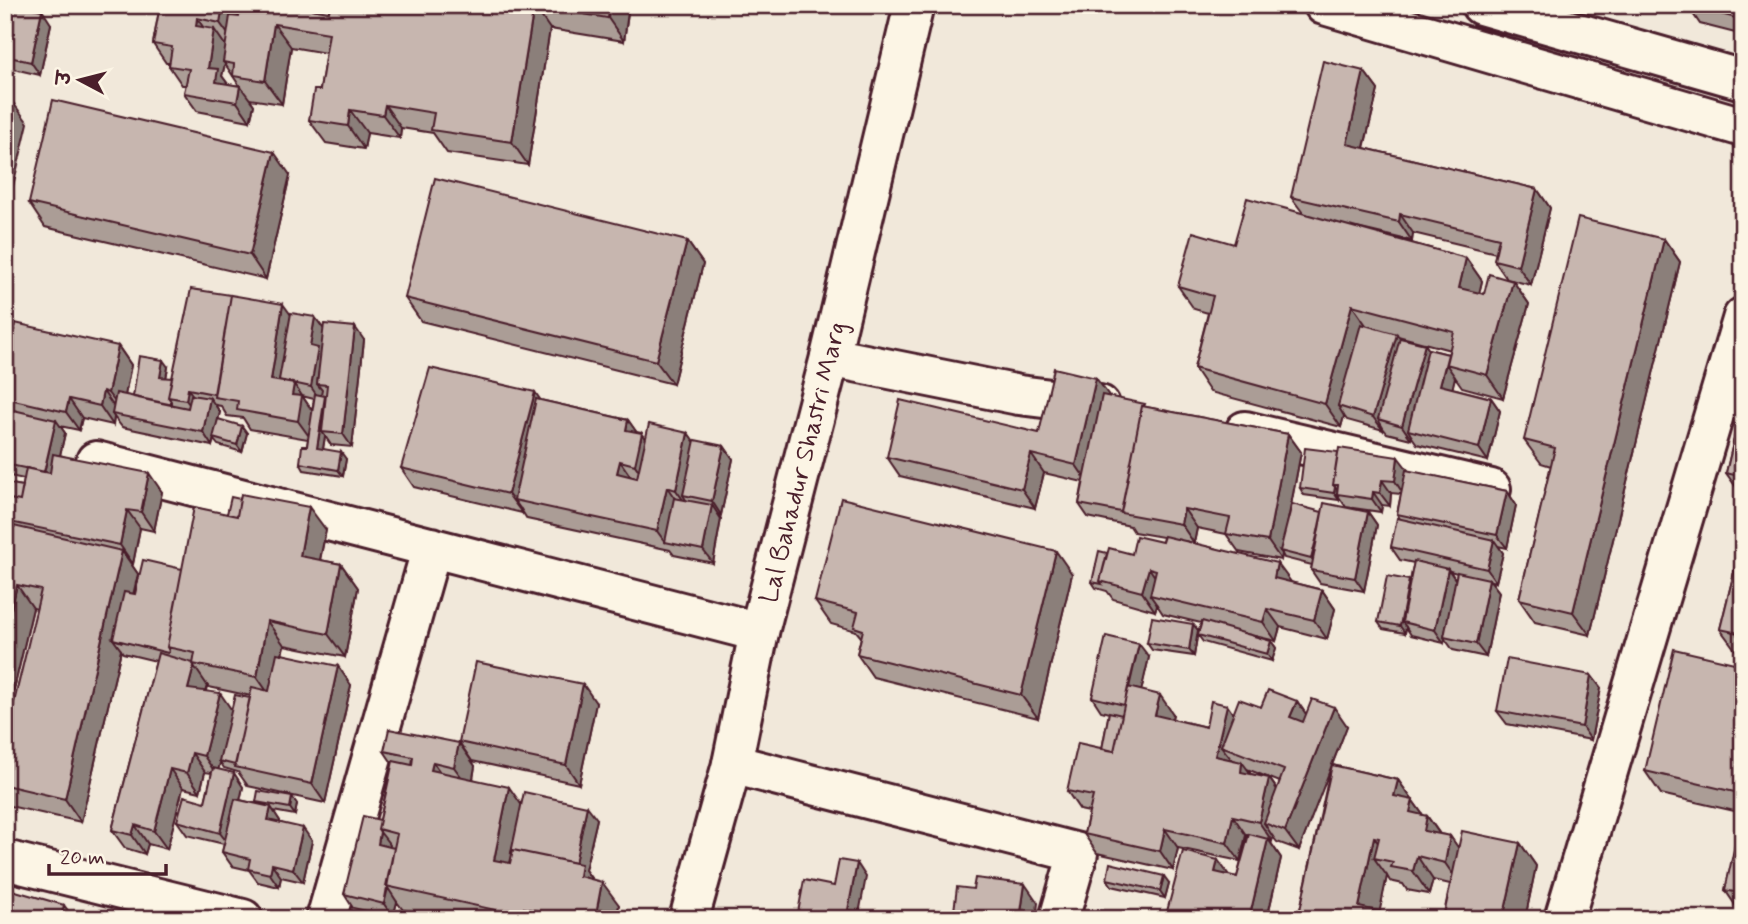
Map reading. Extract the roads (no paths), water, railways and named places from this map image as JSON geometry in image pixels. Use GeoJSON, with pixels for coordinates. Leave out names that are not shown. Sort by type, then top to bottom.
{"type":"FeatureCollection","features":[{"type":"Feature","properties":{"kind":"street","name":"Lal Bahadur Shastri Marg"},"geometry":{"type":"LineString","coordinates":[[689,919],[732,764],[759,632],[830,357],[914,5]]}},
{"type":"Feature","properties":{"kind":"street"},"geometry":{"type":"LineString","coordinates":[[1324,5],[1743,127]]}},
{"type":"Feature","properties":{"kind":"street"},"geometry":{"type":"LineString","coordinates":[[1480,5],[1743,80]]}},
{"type":"Feature","properties":{"kind":"street"},"geometry":{"type":"LineString","coordinates":[[1564,919],[1743,317]]}},
{"type":"Feature","properties":{"kind":"street"},"geometry":{"type":"LineString","coordinates":[[830,357],[1019,395],[1129,408]]}},
{"type":"Feature","properties":{"kind":"street"},"geometry":{"type":"LineString","coordinates":[[1210,423],[1491,489]]}},
{"type":"Feature","properties":{"kind":"street"},"geometry":{"type":"LineString","coordinates":[[96,461],[759,632]]}},
{"type":"Feature","properties":{"kind":"street"},"geometry":{"type":"LineString","coordinates":[[326,919],[432,547]]}},
{"type":"Feature","properties":{"kind":"street"},"geometry":{"type":"LineString","coordinates":[[732,764],[1078,853],[1059,919]]}},
{"type":"Feature","properties":{"kind":"street"},"geometry":{"type":"LineString","coordinates":[[5,860],[243,919]]}}]}
